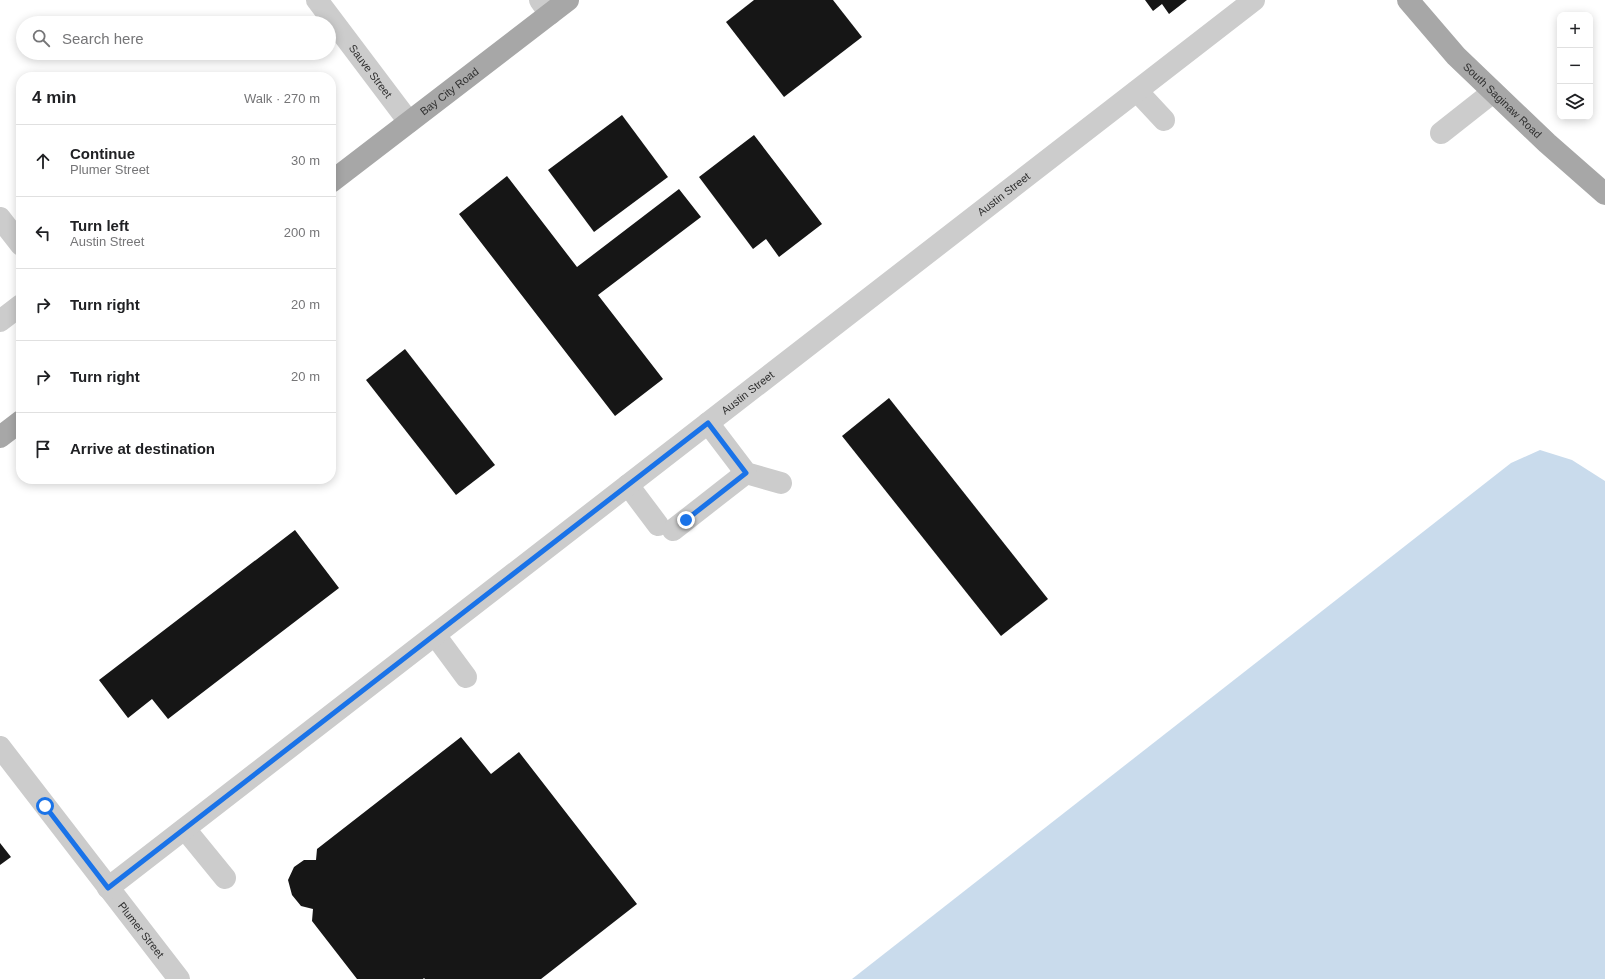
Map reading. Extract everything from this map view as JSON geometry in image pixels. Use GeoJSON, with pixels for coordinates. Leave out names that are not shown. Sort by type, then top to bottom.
{"type":"FeatureCollection","features":[{"type":"Feature","properties":{"kind":"main road","name":"Bay City Road"},"geometry":{"type":"LineString","coordinates":[[336,178],[409,122],[545,7],[568,0]]}},
{"type":"Feature","properties":{"kind":"main road","name":"South Saginaw Road"},"geometry":{"type":"LineString","coordinates":[[1408,0],[1456,56],[1547,143],[1605,194]]}},
{"type":"Feature","properties":{"kind":"main road"},"geometry":{"type":"LineString","coordinates":[[0,437],[16,425]]}},
{"type":"Feature","properties":{"kind":"street","name":"Sauve Street"},"geometry":{"type":"LineString","coordinates":[[318,0],[330,16]]}},
{"type":"Feature","properties":{"kind":"street","name":"Austin Street"},"geometry":{"type":"LineString","coordinates":[[108,888],[1254,0]]}},
{"type":"Feature","properties":{"kind":"street","name":"Sauve Street"},"geometry":{"type":"LineString","coordinates":[[336,24],[409,122]]}},
{"type":"Feature","properties":{"kind":"street"},"geometry":{"type":"LineString","coordinates":[[1137,91],[1164,120]]}},
{"type":"Feature","properties":{"kind":"street"},"geometry":{"type":"LineString","coordinates":[[1441,133],[1493,92]]}},
{"type":"Feature","properties":{"kind":"street"},"geometry":{"type":"LineString","coordinates":[[0,218],[16,239]]}},
{"type":"Feature","properties":{"kind":"street"},"geometry":{"type":"LineString","coordinates":[[0,321],[16,309]]}},
{"type":"Feature","properties":{"kind":"street"},"geometry":{"type":"LineString","coordinates":[[708,423],[746,473],[781,483]]}},
{"type":"Feature","properties":{"kind":"street"},"geometry":{"type":"LineString","coordinates":[[628,485],[666,527],[746,473]]}},
{"type":"Feature","properties":{"kind":"street"},"geometry":{"type":"LineString","coordinates":[[435,635],[466,677]]}},
{"type":"Feature","properties":{"kind":"street","name":"Plumer Street"},"geometry":{"type":"LineString","coordinates":[[0,747],[179,979]]}},
{"type":"Feature","properties":{"kind":"street"},"geometry":{"type":"LineString","coordinates":[[185,829],[225,878]]}},
{"type":"Feature","properties":{"kind":"water"},"geometry":{"type":"Polygon","coordinates":[[[1540,450],[1572,460],[1605,481],[1605,979],[852,979],[1511,463],[1540,450]]]}},
{"type":"Feature","properties":{"kind":"building"},"geometry":{"type":"Polygon","coordinates":[[[754,0],[833,0],[862,37],[784,97],[726,22],[754,0]]]}},
{"type":"Feature","properties":{"kind":"building"},"geometry":{"type":"Polygon","coordinates":[[[1145,0],[1187,0],[1169,14],[1162,4],[1153,11],[1145,0]]]}},
{"type":"Feature","properties":{"kind":"building"},"geometry":{"type":"Polygon","coordinates":[[[622,115],[668,177],[594,232],[548,170],[622,115]]]}},
{"type":"Feature","properties":{"kind":"building"},"geometry":{"type":"Polygon","coordinates":[[[754,135],[822,224],[779,257],[766,239],[753,249],[699,177],[754,135]]]}},
{"type":"Feature","properties":{"kind":"building"},"geometry":{"type":"Polygon","coordinates":[[[507,176],[577,267],[679,189],[701,217],[598,295],[663,379],[615,416],[459,214],[507,176]]]}},
{"type":"Feature","properties":{"kind":"building"},"geometry":{"type":"Polygon","coordinates":[[[405,349],[495,465],[456,495],[366,380],[405,349]]]}},
{"type":"Feature","properties":{"kind":"building"},"geometry":{"type":"Polygon","coordinates":[[[889,398],[1048,599],[1001,636],[842,436],[889,398]]]}},
{"type":"Feature","properties":{"kind":"building"},"geometry":{"type":"Polygon","coordinates":[[[295,530],[339,588],[168,719],[152,699],[128,718],[99,680],[295,530]]]}},
{"type":"Feature","properties":{"kind":"building"},"geometry":{"type":"Polygon","coordinates":[[[461,737],[491,774],[519,752],[637,904],[541,979],[357,979],[312,921],[313,909],[301,906],[292,895],[288,880],[294,867],[304,860],[316,860],[317,849],[461,737]]]}},
{"type":"Feature","properties":{"kind":"building"},"geometry":{"type":"Polygon","coordinates":[[[0,843],[11,857],[0,865],[0,843]]]}},
{"type":"Feature","properties":{"kind":"route"},"geometry":{"type":"LineString","coordinates":[[45,806],[108,888],[708,423],[746,473],[686,520]]}}]}
